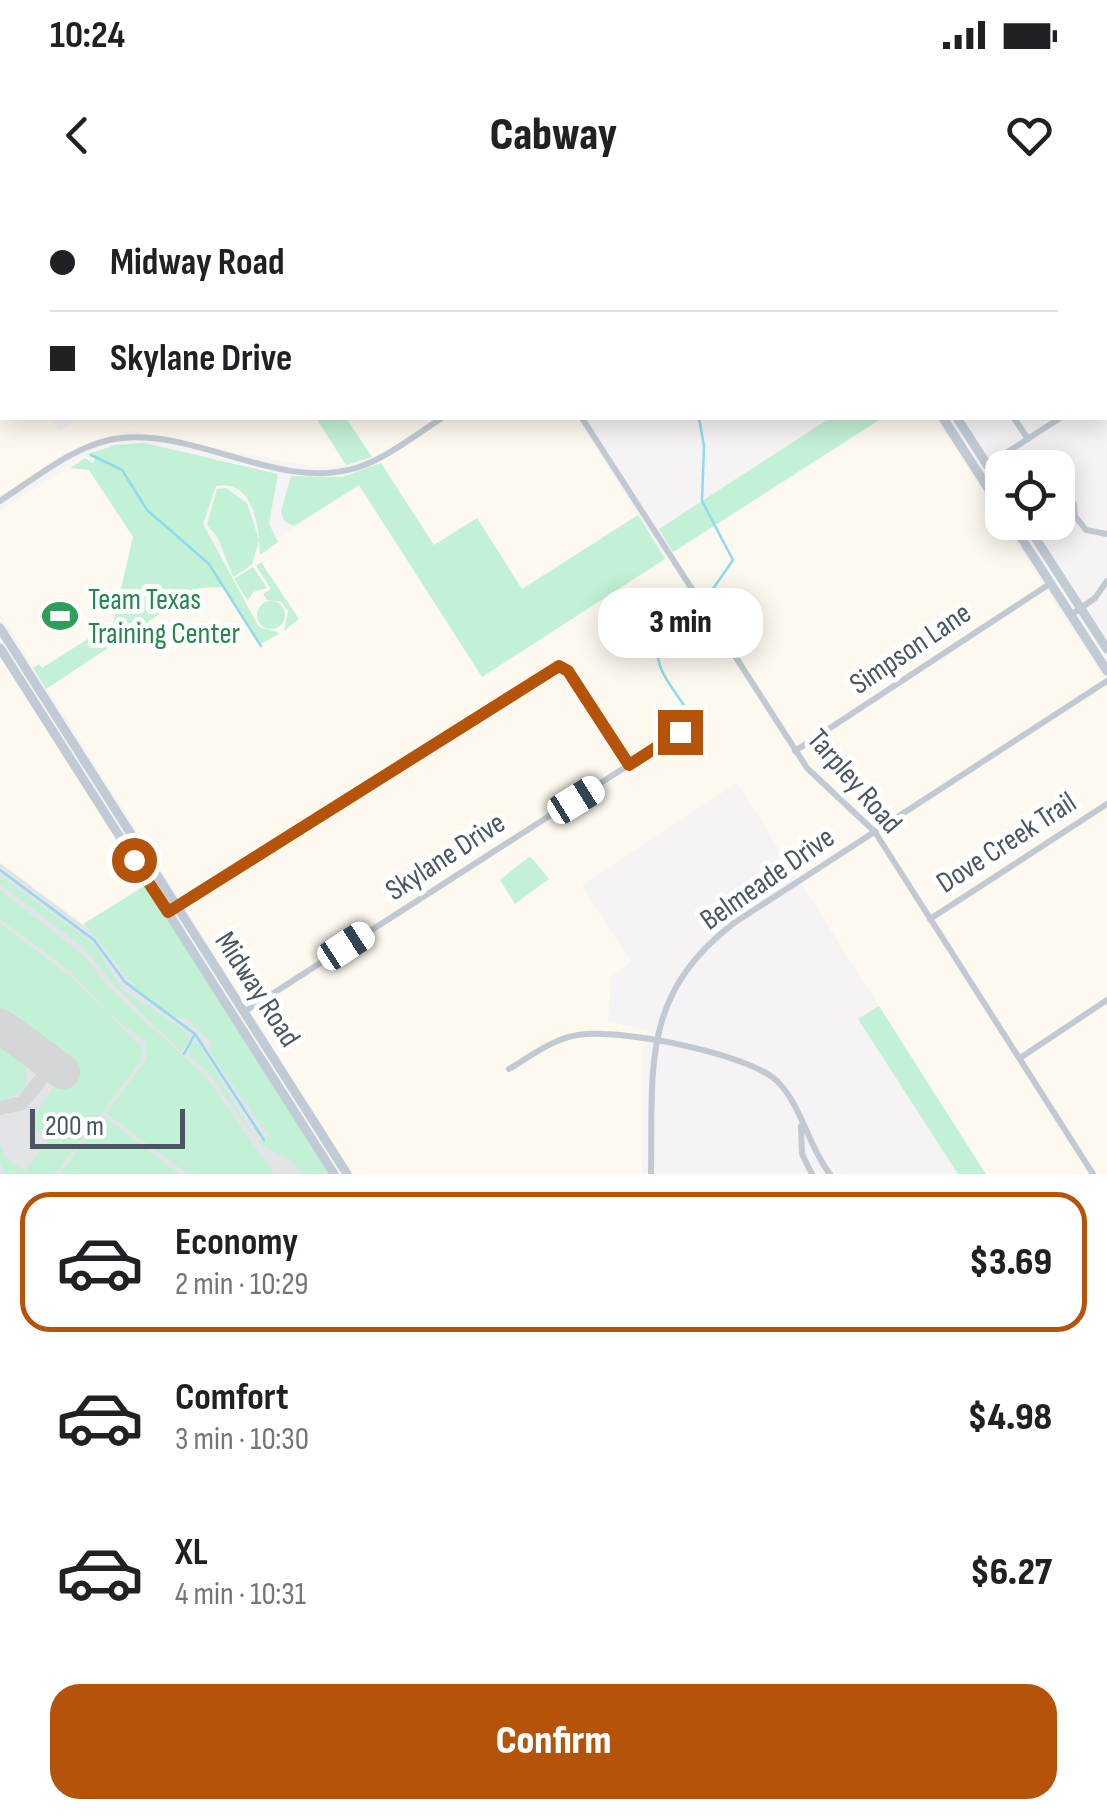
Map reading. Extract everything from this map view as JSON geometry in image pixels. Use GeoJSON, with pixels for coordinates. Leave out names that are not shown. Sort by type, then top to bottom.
{"type":"FeatureCollection","features":[{"type":"Feature","properties":{"kind":"main road"},"geometry":{"type":"LineString","coordinates":[[944,420],[985,482]]}},
{"type":"Feature","properties":{"kind":"main road"},"geometry":{"type":"LineString","coordinates":[[958,420],[985,460]]}},
{"type":"Feature","properties":{"kind":"main road"},"geometry":{"type":"LineString","coordinates":[[1023,540],[1107,671]]}},
{"type":"Feature","properties":{"kind":"main road"},"geometry":{"type":"LineString","coordinates":[[1038,540],[1107,649]]}},
{"type":"Feature","properties":{"kind":"main road","name":"Midway Road"},"geometry":{"type":"LineString","coordinates":[[0,628],[20,669],[340,1173]]}},
{"type":"Feature","properties":{"kind":"main road","name":"Midway Road"},"geometry":{"type":"LineString","coordinates":[[0,648],[20,669]]}},
{"type":"Feature","properties":{"kind":"street"},"geometry":{"type":"LineString","coordinates":[[0,501],[81,450],[120,438],[156,439],[327,472],[374,460],[439,420]]}},
{"type":"Feature","properties":{"kind":"street","name":"Tarpley Road"},"geometry":{"type":"LineString","coordinates":[[583,420],[814,777],[874,832],[1093,1174]]}},
{"type":"Feature","properties":{"kind":"street"},"geometry":{"type":"LineString","coordinates":[[1015,420],[1028,439]]}},
{"type":"Feature","properties":{"kind":"street"},"geometry":{"type":"LineString","coordinates":[[1010,450],[1057,420]]}},
{"type":"Feature","properties":{"kind":"street"},"geometry":{"type":"LineString","coordinates":[[978,471],[985,466]]}},
{"type":"Feature","properties":{"kind":"street"},"geometry":{"type":"LineString","coordinates":[[1075,516],[1086,530],[1107,534]]}},
{"type":"Feature","properties":{"kind":"street"},"geometry":{"type":"LineString","coordinates":[[1072,615],[1107,581]]}},
{"type":"Feature","properties":{"kind":"street","name":"Simpson Lane"},"geometry":{"type":"LineString","coordinates":[[796,751],[1051,583]]}},
{"type":"Feature","properties":{"kind":"street"},"geometry":{"type":"LineString","coordinates":[[172,910],[559,666],[568,671],[629,765]]}},
{"type":"Feature","properties":{"kind":"street","name":"Belmeade Drive"},"geometry":{"type":"LineString","coordinates":[[651,1174],[649,1103],[654,1042],[676,986],[706,947],[1107,681]]}},
{"type":"Feature","properties":{"kind":"street","name":"Skylane Drive"},"geometry":{"type":"LineString","coordinates":[[239,1015],[680,732]]}},
{"type":"Feature","properties":{"kind":"street","name":"Dove Creek Trail"},"geometry":{"type":"LineString","coordinates":[[930,919],[1107,804]]}},
{"type":"Feature","properties":{"kind":"street"},"geometry":{"type":"LineString","coordinates":[[1020,1058],[1107,1000]]}},
{"type":"Feature","properties":{"kind":"street"},"geometry":{"type":"LineString","coordinates":[[509,1070],[550,1044],[577,1035],[608,1034],[759,1068],[784,1088],[830,1174]]}},
{"type":"Feature","properties":{"kind":"street"},"geometry":{"type":"LineString","coordinates":[[801,1125],[802,1154],[812,1174]]}},
{"type":"Feature","properties":{"kind":"shaded area"},"geometry":{"type":"Polygon","coordinates":[[[0,420],[51,420],[59,431],[77,420],[317,420],[346,465],[312,467],[129,431],[92,441],[0,496],[0,420]]]}},
{"type":"Feature","properties":{"kind":"shaded area"},"geometry":{"type":"Polygon","coordinates":[[[347,420],[578,420],[638,515],[522,589],[434,546],[347,420]]]}},
{"type":"Feature","properties":{"kind":"shaded area"},"geometry":{"type":"Polygon","coordinates":[[[880,420],[937,420],[985,494],[985,540],[1015,540],[1107,683],[1107,1174],[986,1174],[737,783],[582,885],[631,962],[611,977],[608,1021],[648,1030],[643,1049],[642,1174],[353,1174],[0,614],[0,511],[86,455],[179,601],[359,486],[482,676],[880,420]]]}},
{"type":"Feature","properties":{"kind":"shaded area"},"geometry":{"type":"Polygon","coordinates":[[[0,655],[146,885],[84,925],[0,863],[0,655]]]}},
{"type":"Feature","properties":{"kind":"shaded area"},"geometry":{"type":"Polygon","coordinates":[[[0,863],[104,941],[174,934],[327,1174],[0,1174],[0,863]]]}},
{"type":"Feature","properties":{"kind":"green space"},"geometry":{"type":"Polygon","coordinates":[[[317,420],[347,420],[372,457],[346,465],[317,420]]]}},
{"type":"Feature","properties":{"kind":"green space"},"geometry":{"type":"Polygon","coordinates":[[[827,420],[879,420],[673,552],[659,529],[827,420]]]}},
{"type":"Feature","properties":{"kind":"green space"},"geometry":{"type":"Polygon","coordinates":[[[144,443],[278,474],[269,524],[278,542],[260,555],[253,509],[240,490],[216,486],[203,524],[259,627],[280,633],[261,644],[225,587],[199,588],[46,689],[33,668],[39,664],[42,668],[113,623],[133,537],[89,470],[70,468],[85,458],[93,463],[96,456],[87,454],[116,445],[144,443]]]}},
{"type":"Feature","properties":{"kind":"green space"},"geometry":{"type":"Polygon","coordinates":[[[381,463],[434,545],[477,518],[522,589],[638,515],[665,559],[482,677],[359,485],[294,526],[284,521],[281,511],[291,476],[342,477],[381,463]]]}},
{"type":"Feature","properties":{"kind":"green space"},"geometry":{"type":"Polygon","coordinates":[[[226,488],[247,503],[259,540],[252,565],[233,577],[218,538],[207,525],[217,489],[226,488]]]}},
{"type":"Feature","properties":{"kind":"green space"},"geometry":{"type":"Polygon","coordinates":[[[261,562],[299,619],[284,631],[288,611],[281,602],[267,600],[263,594],[271,589],[256,566],[261,562]]]}},
{"type":"Feature","properties":{"kind":"green space"},"geometry":{"type":"Polygon","coordinates":[[[253,567],[267,588],[253,592],[248,601],[234,579],[253,567]]]}},
{"type":"Feature","properties":{"kind":"green space"},"geometry":{"type":"Polygon","coordinates":[[[271,601],[281,605],[285,615],[281,625],[271,629],[261,625],[257,615],[261,605],[271,601]]]}},
{"type":"Feature","properties":{"kind":"green space"},"geometry":{"type":"Polygon","coordinates":[[[530,856],[549,879],[515,904],[500,880],[530,856]]]}},
{"type":"Feature","properties":{"kind":"green space"},"geometry":{"type":"Polygon","coordinates":[[[0,876],[93,944],[123,990],[185,1031],[189,1040],[181,1051],[116,987],[83,947],[0,884],[0,876]]]}},
{"type":"Feature","properties":{"kind":"green space"},"geometry":{"type":"Polygon","coordinates":[[[146,885],[329,1174],[304,1174],[288,1159],[258,1143],[269,1136],[211,1054],[210,1041],[187,1019],[171,1016],[143,995],[83,924],[146,885]]]}},
{"type":"Feature","properties":{"kind":"green space"},"geometry":{"type":"Polygon","coordinates":[[[0,890],[83,955],[114,993],[205,1076],[274,1174],[188,1174],[106,1113],[146,1060],[146,1042],[109,1014],[71,972],[0,919],[0,890]]]}},
{"type":"Feature","properties":{"kind":"green space"},"geometry":{"type":"Polygon","coordinates":[[[0,923],[72,978],[143,1049],[139,1063],[55,1174],[6,1174],[0,1163],[0,1144],[5,1157],[25,1171],[49,1140],[36,1129],[33,1118],[70,1063],[0,1011],[0,923]]]}},
{"type":"Feature","properties":{"kind":"green space"},"geometry":{"type":"Polygon","coordinates":[[[879,1006],[986,1174],[958,1174],[858,1019],[879,1006]]]}},
{"type":"Feature","properties":{"kind":"green space"},"geometry":{"type":"Polygon","coordinates":[[[0,1040],[23,1062],[27,1075],[22,1091],[0,1102],[0,1040]]]}},
{"type":"Feature","properties":{"kind":"green space"},"geometry":{"type":"Polygon","coordinates":[[[193,1042],[199,1044],[257,1142],[207,1071],[188,1055],[193,1042]]]}},
{"type":"Feature","properties":{"kind":"green space"},"geometry":{"type":"Polygon","coordinates":[[[103,1116],[179,1174],[60,1174],[103,1116]]]}},
{"type":"Feature","properties":{"kind":"waterway"},"geometry":{"type":"LineString","coordinates":[[699,420],[704,446],[702,501],[733,560],[708,596]]}},
{"type":"Feature","properties":{"kind":"waterway"},"geometry":{"type":"LineString","coordinates":[[91,455],[122,470],[147,510],[209,564],[261,646]]}},
{"type":"Feature","properties":{"kind":"waterway"},"geometry":{"type":"LineString","coordinates":[[692,717],[669,684],[658,659],[665,635],[695,607]]}},
{"type":"Feature","properties":{"kind":"waterway"},"geometry":{"type":"LineString","coordinates":[[0,870],[94,940],[125,982],[195,1034],[264,1140]]}},
{"type":"Feature","properties":{"kind":"waterway"},"geometry":{"type":"LineString","coordinates":[[184,1054],[195,1034]]}},
{"type":"Feature","properties":{"kind":"taxiway"},"geometry":{"type":"LineString","coordinates":[[0,1108],[22,1103],[53,1064]]}},
{"type":"Feature","properties":{"kind":"runway"},"geometry":{"type":"LineString","coordinates":[[0,1026],[63,1072]]}},
{"type":"Feature","properties":{"kind":"place","name":"Team Texas Training Center"},"geometry":{"type":"Point","coordinates":[60,616]}},
{"type":"Feature","properties":{"kind":"route"},"geometry":{"type":"LineString","coordinates":[[134,860],[168,912],[559,666],[568,671],[629,765],[680,732]]}}]}
